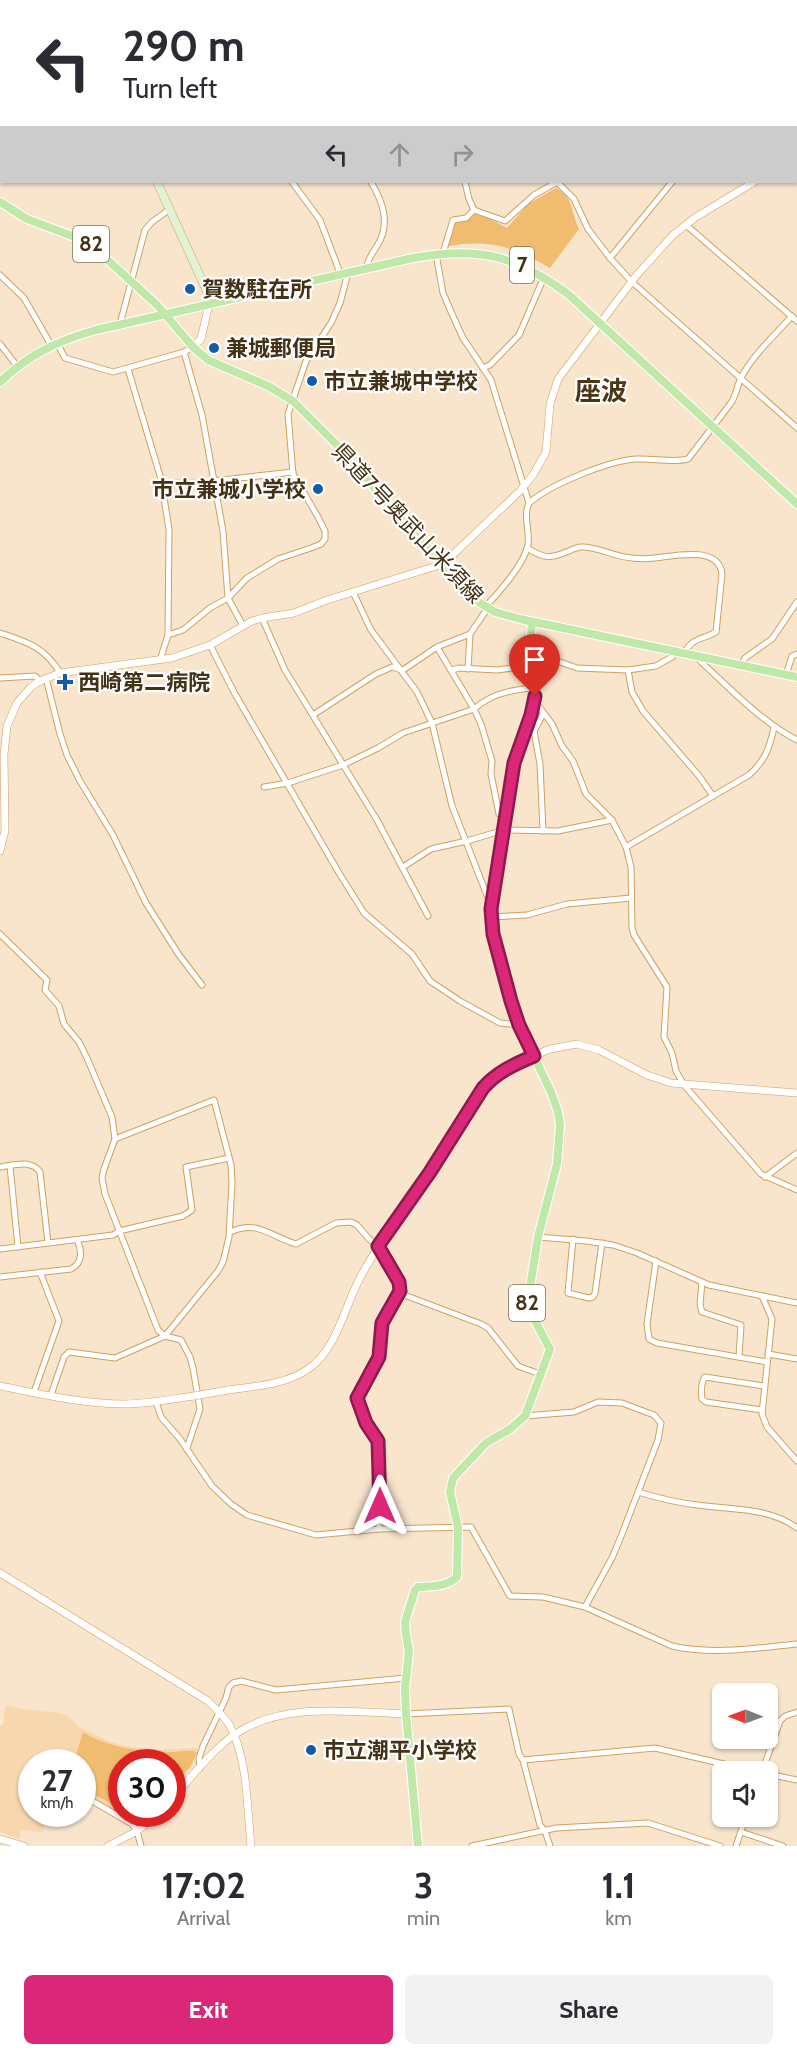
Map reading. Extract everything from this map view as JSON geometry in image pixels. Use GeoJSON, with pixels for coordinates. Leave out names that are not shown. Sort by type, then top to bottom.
{"type":"FeatureCollection","features":[{"type":"Feature","properties":{"kind":"main road"},"geometry":{"type":"LineString","coordinates":[[158,183],[206,289],[209,304]]}},
{"type":"Feature","properties":{"kind":"main road","name":"82"},"geometry":{"type":"LineString","coordinates":[[0,202],[27,219],[88,242],[165,313]]}},
{"type":"Feature","properties":{"kind":"main road","name":"7"},"geometry":{"type":"LineString","coordinates":[[0,382],[17,366],[54,344],[120,324],[367,267],[439,254],[469,253],[494,256],[520,264],[568,294],[797,504]]}},
{"type":"Feature","properties":{"kind":"main road","name":"県道7号奥武山米須線"},"geometry":{"type":"LineString","coordinates":[[165,313],[208,360],[268,386],[293,401],[486,608],[506,616],[532,622],[797,677]]}},
{"type":"Feature","properties":{"kind":"main road","name":"82"},"geometry":{"type":"LineString","coordinates":[[525,1416],[550,1349],[527,1306],[538,1237],[557,1164],[560,1125],[555,1102],[519,1025],[493,934],[491,917],[514,763],[531,729],[535,688],[532,622]]}},
{"type":"Feature","properties":{"kind":"main road"},"geometry":{"type":"LineString","coordinates":[[418,1846],[406,1714],[409,1651],[405,1622],[418,1587],[442,1585],[457,1578],[458,1527],[450,1492],[453,1478],[486,1443],[510,1429],[525,1416]]}},
{"type":"Feature","properties":{"kind":"street"},"geometry":{"type":"LineString","coordinates":[[168,635],[183,630],[210,608],[228,598],[248,579],[278,559],[321,544],[325,539],[325,531],[293,472],[288,414],[306,361],[331,323],[340,303],[344,272],[320,220],[293,183]]}},
{"type":"Feature","properties":{"kind":"street"},"geometry":{"type":"LineString","coordinates":[[367,267],[368,259],[385,231],[384,207],[372,183]]}},
{"type":"Feature","properties":{"kind":"street"},"geometry":{"type":"LineString","coordinates":[[465,183],[474,210],[505,222],[534,195],[555,183]]}},
{"type":"Feature","properties":{"kind":"street"},"geometry":{"type":"LineString","coordinates":[[558,183],[574,199],[588,229],[632,282],[797,428]]}},
{"type":"Feature","properties":{"kind":"street"},"geometry":{"type":"LineString","coordinates":[[610,258],[671,183]]}},
{"type":"Feature","properties":{"kind":"street"},"geometry":{"type":"LineString","coordinates":[[0,851],[4,842],[6,819],[3,734],[23,695],[43,679],[60,673],[160,660],[210,645],[261,618],[294,614],[352,592],[443,564],[525,485],[540,464],[546,452],[550,404],[554,387],[632,282],[658,250],[686,225],[752,183]]}},
{"type":"Feature","properties":{"kind":"street"},"geometry":{"type":"LineString","coordinates":[[120,324],[145,230],[152,222],[171,209]]}},
{"type":"Feature","properties":{"kind":"street"},"geometry":{"type":"LineString","coordinates":[[468,669],[470,634],[486,608],[508,582],[527,548],[526,515],[529,503],[491,380],[463,338],[443,293],[439,254],[453,220],[466,218],[474,210]]}},
{"type":"Feature","properties":{"kind":"street"},"geometry":{"type":"LineString","coordinates":[[686,225],[797,321]]}},
{"type":"Feature","properties":{"kind":"street"},"geometry":{"type":"LineString","coordinates":[[0,275],[24,298],[65,358],[112,372],[184,352],[193,346],[201,339],[209,304]]}},
{"type":"Feature","properties":{"kind":"street"},"geometry":{"type":"LineString","coordinates":[[483,368],[490,365],[519,334],[544,277]]}},
{"type":"Feature","properties":{"kind":"street"},"geometry":{"type":"LineString","coordinates":[[529,503],[538,495],[557,485],[618,463],[635,459],[688,459],[736,396],[741,378],[755,357],[792,316]]}},
{"type":"Feature","properties":{"kind":"street"},"geometry":{"type":"LineString","coordinates":[[0,344],[17,366]]}},
{"type":"Feature","properties":{"kind":"street"},"geometry":{"type":"LineString","coordinates":[[184,352],[201,415],[213,482],[225,554],[228,598],[243,626]]}},
{"type":"Feature","properties":{"kind":"street"},"geometry":{"type":"LineString","coordinates":[[128,369],[152,442],[162,483],[169,529],[168,635],[160,660]]}},
{"type":"Feature","properties":{"kind":"street"},"geometry":{"type":"LineString","coordinates":[[162,483],[213,482],[293,472]]}},
{"type":"Feature","properties":{"kind":"street"},"geometry":{"type":"LineString","coordinates":[[452,670],[497,670],[560,662],[577,668],[628,670],[656,666],[681,652],[696,639],[713,635],[716,632],[722,574],[721,566],[715,560],[696,554],[630,558],[581,547],[556,557],[545,558],[527,548]]}},
{"type":"Feature","properties":{"kind":"street"},"geometry":{"type":"LineString","coordinates":[[352,592],[371,630],[403,670],[432,723],[452,807],[488,898],[492,901]]}},
{"type":"Feature","properties":{"kind":"street"},"geometry":{"type":"LineString","coordinates":[[741,665],[746,658],[772,639],[797,602]]}},
{"type":"Feature","properties":{"kind":"street"},"geometry":{"type":"LineString","coordinates":[[261,618],[285,670],[377,820],[428,916]]}},
{"type":"Feature","properties":{"kind":"street"},"geometry":{"type":"LineString","coordinates":[[1,634],[47,654],[60,673]]}},
{"type":"Feature","properties":{"kind":"street"},"geometry":{"type":"LineString","coordinates":[[403,670],[436,647],[470,634]]}},
{"type":"Feature","properties":{"kind":"street"},"geometry":{"type":"LineString","coordinates":[[210,645],[235,694],[364,913],[412,954],[430,981],[500,1023],[519,1025]]}},
{"type":"Feature","properties":{"kind":"street"},"geometry":{"type":"LineString","coordinates":[[436,647],[474,709],[492,761],[491,774],[500,813],[506,817]]}},
{"type":"Feature","properties":{"kind":"street"},"geometry":{"type":"LineString","coordinates":[[786,675],[792,656],[797,654]]}},
{"type":"Feature","properties":{"kind":"street"},"geometry":{"type":"LineString","coordinates":[[701,657],[700,661],[774,727],[797,740]]}},
{"type":"Feature","properties":{"kind":"street"},"geometry":{"type":"LineString","coordinates":[[313,715],[376,674],[392,667],[403,670]]}},
{"type":"Feature","properties":{"kind":"street"},"geometry":{"type":"LineString","coordinates":[[628,670],[632,692],[643,711],[699,776],[713,796]]}},
{"type":"Feature","properties":{"kind":"street"},"geometry":{"type":"LineString","coordinates":[[0,678],[35,676],[43,679]]}},
{"type":"Feature","properties":{"kind":"street"},"geometry":{"type":"LineString","coordinates":[[43,679],[67,756],[113,835],[146,903],[179,955],[202,985]]}},
{"type":"Feature","properties":{"kind":"street"},"geometry":{"type":"LineString","coordinates":[[264,787],[288,783],[343,765],[403,733],[474,709],[479,704],[512,690],[535,688]]}},
{"type":"Feature","properties":{"kind":"street"},"geometry":{"type":"LineString","coordinates":[[534,700],[552,724],[562,746],[573,761],[585,794],[612,820],[626,847],[631,867],[632,928],[634,935],[667,987],[664,1037],[672,1053],[676,1071],[684,1084],[754,1167],[765,1177],[797,1190]]}},
{"type":"Feature","properties":{"kind":"street"},"geometry":{"type":"LineString","coordinates":[[543,714],[531,729],[540,764],[543,831]]}},
{"type":"Feature","properties":{"kind":"street"},"geometry":{"type":"LineString","coordinates":[[626,847],[750,776],[767,754],[774,727]]}},
{"type":"Feature","properties":{"kind":"street"},"geometry":{"type":"LineString","coordinates":[[403,867],[431,849],[504,830],[558,831],[612,820]]}},
{"type":"Feature","properties":{"kind":"street"},"geometry":{"type":"LineString","coordinates":[[491,917],[526,915],[567,904],[631,898]]}},
{"type":"Feature","properties":{"kind":"street"},"geometry":{"type":"LineString","coordinates":[[0,934],[47,980],[45,990],[59,1006],[64,1024],[78,1042],[102,1089],[112,1117],[115,1139],[104,1169],[102,1185],[158,1330],[165,1336],[181,1340],[193,1368],[201,1409],[187,1448]]}},
{"type":"Feature","properties":{"kind":"street"},"geometry":{"type":"LineString","coordinates":[[0,1386],[97,1402],[124,1404],[156,1402],[288,1380],[300,1374],[321,1358],[330,1344],[360,1277],[378,1246],[430,1172],[483,1088],[491,1078],[509,1066],[563,1045],[590,1046],[659,1080],[797,1093]]}},
{"type":"Feature","properties":{"kind":"street"},"geometry":{"type":"LineString","coordinates":[[51,1395],[64,1357],[69,1352],[115,1358],[165,1336],[223,1262],[230,1232],[232,1183],[229,1158],[214,1100],[115,1139]]}},
{"type":"Feature","properties":{"kind":"street"},"geometry":{"type":"LineString","coordinates":[[765,1177],[797,1153]]}},
{"type":"Feature","properties":{"kind":"street"},"geometry":{"type":"LineString","coordinates":[[0,1249],[113,1235],[189,1214],[192,1210],[186,1167],[229,1158]]}},
{"type":"Feature","properties":{"kind":"street"},"geometry":{"type":"LineString","coordinates":[[0,1167],[32,1164],[40,1172],[48,1243]]}},
{"type":"Feature","properties":{"kind":"street"},"geometry":{"type":"LineString","coordinates":[[10,1166],[18,1247]]}},
{"type":"Feature","properties":{"kind":"street"},"geometry":{"type":"LineString","coordinates":[[230,1232],[239,1228],[257,1227],[296,1244],[336,1223],[351,1222],[378,1246],[399,1282],[400,1291],[382,1323],[379,1357],[357,1398],[366,1423],[378,1441],[379,1528]]}},
{"type":"Feature","properties":{"kind":"street"},"geometry":{"type":"LineString","coordinates":[[538,1237],[573,1239],[621,1248],[702,1282],[797,1303]]}},
{"type":"Feature","properties":{"kind":"street"},"geometry":{"type":"LineString","coordinates":[[573,1239],[568,1293],[589,1298],[595,1293],[602,1244]]}},
{"type":"Feature","properties":{"kind":"street"},"geometry":{"type":"LineString","coordinates":[[0,1277],[71,1269],[78,1265],[80,1260],[80,1246],[77,1240]]}},
{"type":"Feature","properties":{"kind":"street"},"geometry":{"type":"LineString","coordinates":[[656,1262],[647,1324],[649,1339],[767,1362]]}},
{"type":"Feature","properties":{"kind":"street"},"geometry":{"type":"LineString","coordinates":[[34,1392],[59,1321],[40,1272]]}},
{"type":"Feature","properties":{"kind":"street"},"geometry":{"type":"LineString","coordinates":[[702,1282],[700,1305],[702,1312],[741,1325],[739,1357]]}},
{"type":"Feature","properties":{"kind":"street"},"geometry":{"type":"LineString","coordinates":[[400,1291],[407,1296],[481,1323],[518,1366],[540,1374]]}},
{"type":"Feature","properties":{"kind":"street"},"geometry":{"type":"LineString","coordinates":[[762,1296],[772,1319],[762,1410],[764,1421],[796,1457]]}},
{"type":"Feature","properties":{"kind":"street"},"geometry":{"type":"LineString","coordinates":[[768,1354],[797,1359]]}},
{"type":"Feature","properties":{"kind":"street"},"geometry":{"type":"LineString","coordinates":[[762,1410],[706,1402],[702,1399],[701,1394],[705,1377],[764,1386]]}},
{"type":"Feature","properties":{"kind":"street"},"geometry":{"type":"LineString","coordinates":[[156,1402],[161,1417],[187,1448],[219,1494],[248,1515],[316,1535],[379,1528],[471,1527],[510,1596],[543,1597],[585,1607],[672,1646],[687,1649],[797,1644]]}},
{"type":"Feature","properties":{"kind":"street"},"geometry":{"type":"LineString","coordinates":[[525,1416],[574,1412],[598,1402],[622,1403],[654,1415],[661,1423],[661,1430],[612,1558],[585,1607]]}},
{"type":"Feature","properties":{"kind":"street"},"geometry":{"type":"LineString","coordinates":[[638,1492],[664,1500],[773,1515],[797,1528]]}},
{"type":"Feature","properties":{"kind":"street"},"geometry":{"type":"LineString","coordinates":[[0,1573],[208,1701],[219,1711],[230,1725],[242,1761],[251,1846]]}},
{"type":"Feature","properties":{"kind":"street"},"geometry":{"type":"LineString","coordinates":[[200,1768],[199,1758],[229,1687],[233,1683],[241,1681],[276,1690],[406,1678]]}},
{"type":"Feature","properties":{"kind":"street"},"geometry":{"type":"LineString","coordinates":[[186,1783],[234,1735],[270,1717],[309,1711],[406,1714],[509,1709],[519,1754],[523,1760],[540,1825],[545,1831],[550,1846]]}},
{"type":"Feature","properties":{"kind":"street"},"geometry":{"type":"LineString","coordinates":[[764,1761],[780,1721],[785,1716],[797,1712]]}},
{"type":"Feature","properties":{"kind":"street"},"geometry":{"type":"LineString","coordinates":[[523,1760],[655,1748],[712,1761]]}},
{"type":"Feature","properties":{"kind":"street"},"geometry":{"type":"LineString","coordinates":[[778,1776],[797,1780]]}},
{"type":"Feature","properties":{"kind":"street"},"geometry":{"type":"LineString","coordinates":[[96,1803],[132,1824],[137,1831],[141,1846]]}},
{"type":"Feature","properties":{"kind":"street"},"geometry":{"type":"LineString","coordinates":[[472,1846],[556,1828],[648,1823],[720,1846]]}},
{"type":"Feature","properties":{"kind":"street"},"geometry":{"type":"LineString","coordinates":[[108,1846],[142,1827]]}},
{"type":"Feature","properties":{"kind":"street"},"geometry":{"type":"LineString","coordinates":[[736,1846],[743,1827]]}},
{"type":"Feature","properties":{"kind":"street"},"geometry":{"type":"LineString","coordinates":[[741,1832],[783,1846]]}},
{"type":"Feature","properties":{"kind":"street"},"geometry":{"type":"LineString","coordinates":[[0,1839],[24,1846]]}},
{"type":"Feature","properties":{"kind":"shaded area"},"geometry":{"type":"Polygon","coordinates":[[[556,188],[569,201],[579,229],[550,268],[501,246],[463,244],[448,246],[455,221],[471,218],[475,211],[507,228],[528,204],[556,188]]]}},
{"type":"Feature","properties":{"kind":"shaded area"},"geometry":{"type":"Polygon","coordinates":[[[5,1707],[61,1713],[80,1728],[108,1741],[146,1749],[108,1749],[108,1807],[96,1800],[96,1749],[18,1749],[18,1827],[44,1827],[43,1832],[20,1830],[20,1839],[0,1832],[0,1725],[3,1725],[5,1707]]]}},
{"type":"Feature","properties":{"kind":"shaded area"},"geometry":{"type":"Polygon","coordinates":[[[83,1732],[103,1742],[136,1749],[108,1749],[108,1802],[96,1796],[96,1749],[78,1749],[83,1732]]]}},
{"type":"Feature","properties":{"kind":"shaded area"},"geometry":{"type":"Polygon","coordinates":[[[196,1748],[199,1751],[186,1774],[186,1749],[174,1749],[196,1748]]]}},
{"type":"Feature","properties":{"kind":"shaded area"},"geometry":{"type":"Polygon","coordinates":[[[186,1751],[197,1752],[186,1771],[186,1751]]]}},
{"type":"Feature","properties":{"kind":"place","name":"賀数駐在所"},"geometry":{"type":"Point","coordinates":[190,289]}},
{"type":"Feature","properties":{"kind":"place","name":"兼城郵便局"},"geometry":{"type":"Point","coordinates":[214,348]}},
{"type":"Feature","properties":{"kind":"place","name":"市立兼城中学校"},"geometry":{"type":"Point","coordinates":[312,381]}},
{"type":"Feature","properties":{"kind":"place","name":"市立兼城小学校"},"geometry":{"type":"Point","coordinates":[318,489]}},
{"type":"Feature","properties":{"kind":"place","name":"西崎第二病院"},"geometry":{"type":"Point","coordinates":[65,682]}},
{"type":"Feature","properties":{"kind":"place","name":"市立潮平小学校"},"geometry":{"type":"Point","coordinates":[311,1750]}},
{"type":"Feature","properties":{"kind":"district","name":"座波"},"geometry":{"type":"Point","coordinates":[601,391]}},
{"type":"Feature","properties":{"kind":"route"},"geometry":{"type":"LineString","coordinates":[[380,1506],[378,1441],[366,1423],[357,1398],[379,1357],[382,1323],[400,1291],[399,1282],[378,1246],[430,1172],[453,1133],[491,1078],[509,1066],[534,1056],[519,1025],[511,1001],[493,934],[491,909],[514,763],[527,728],[535,696]]}}]}
